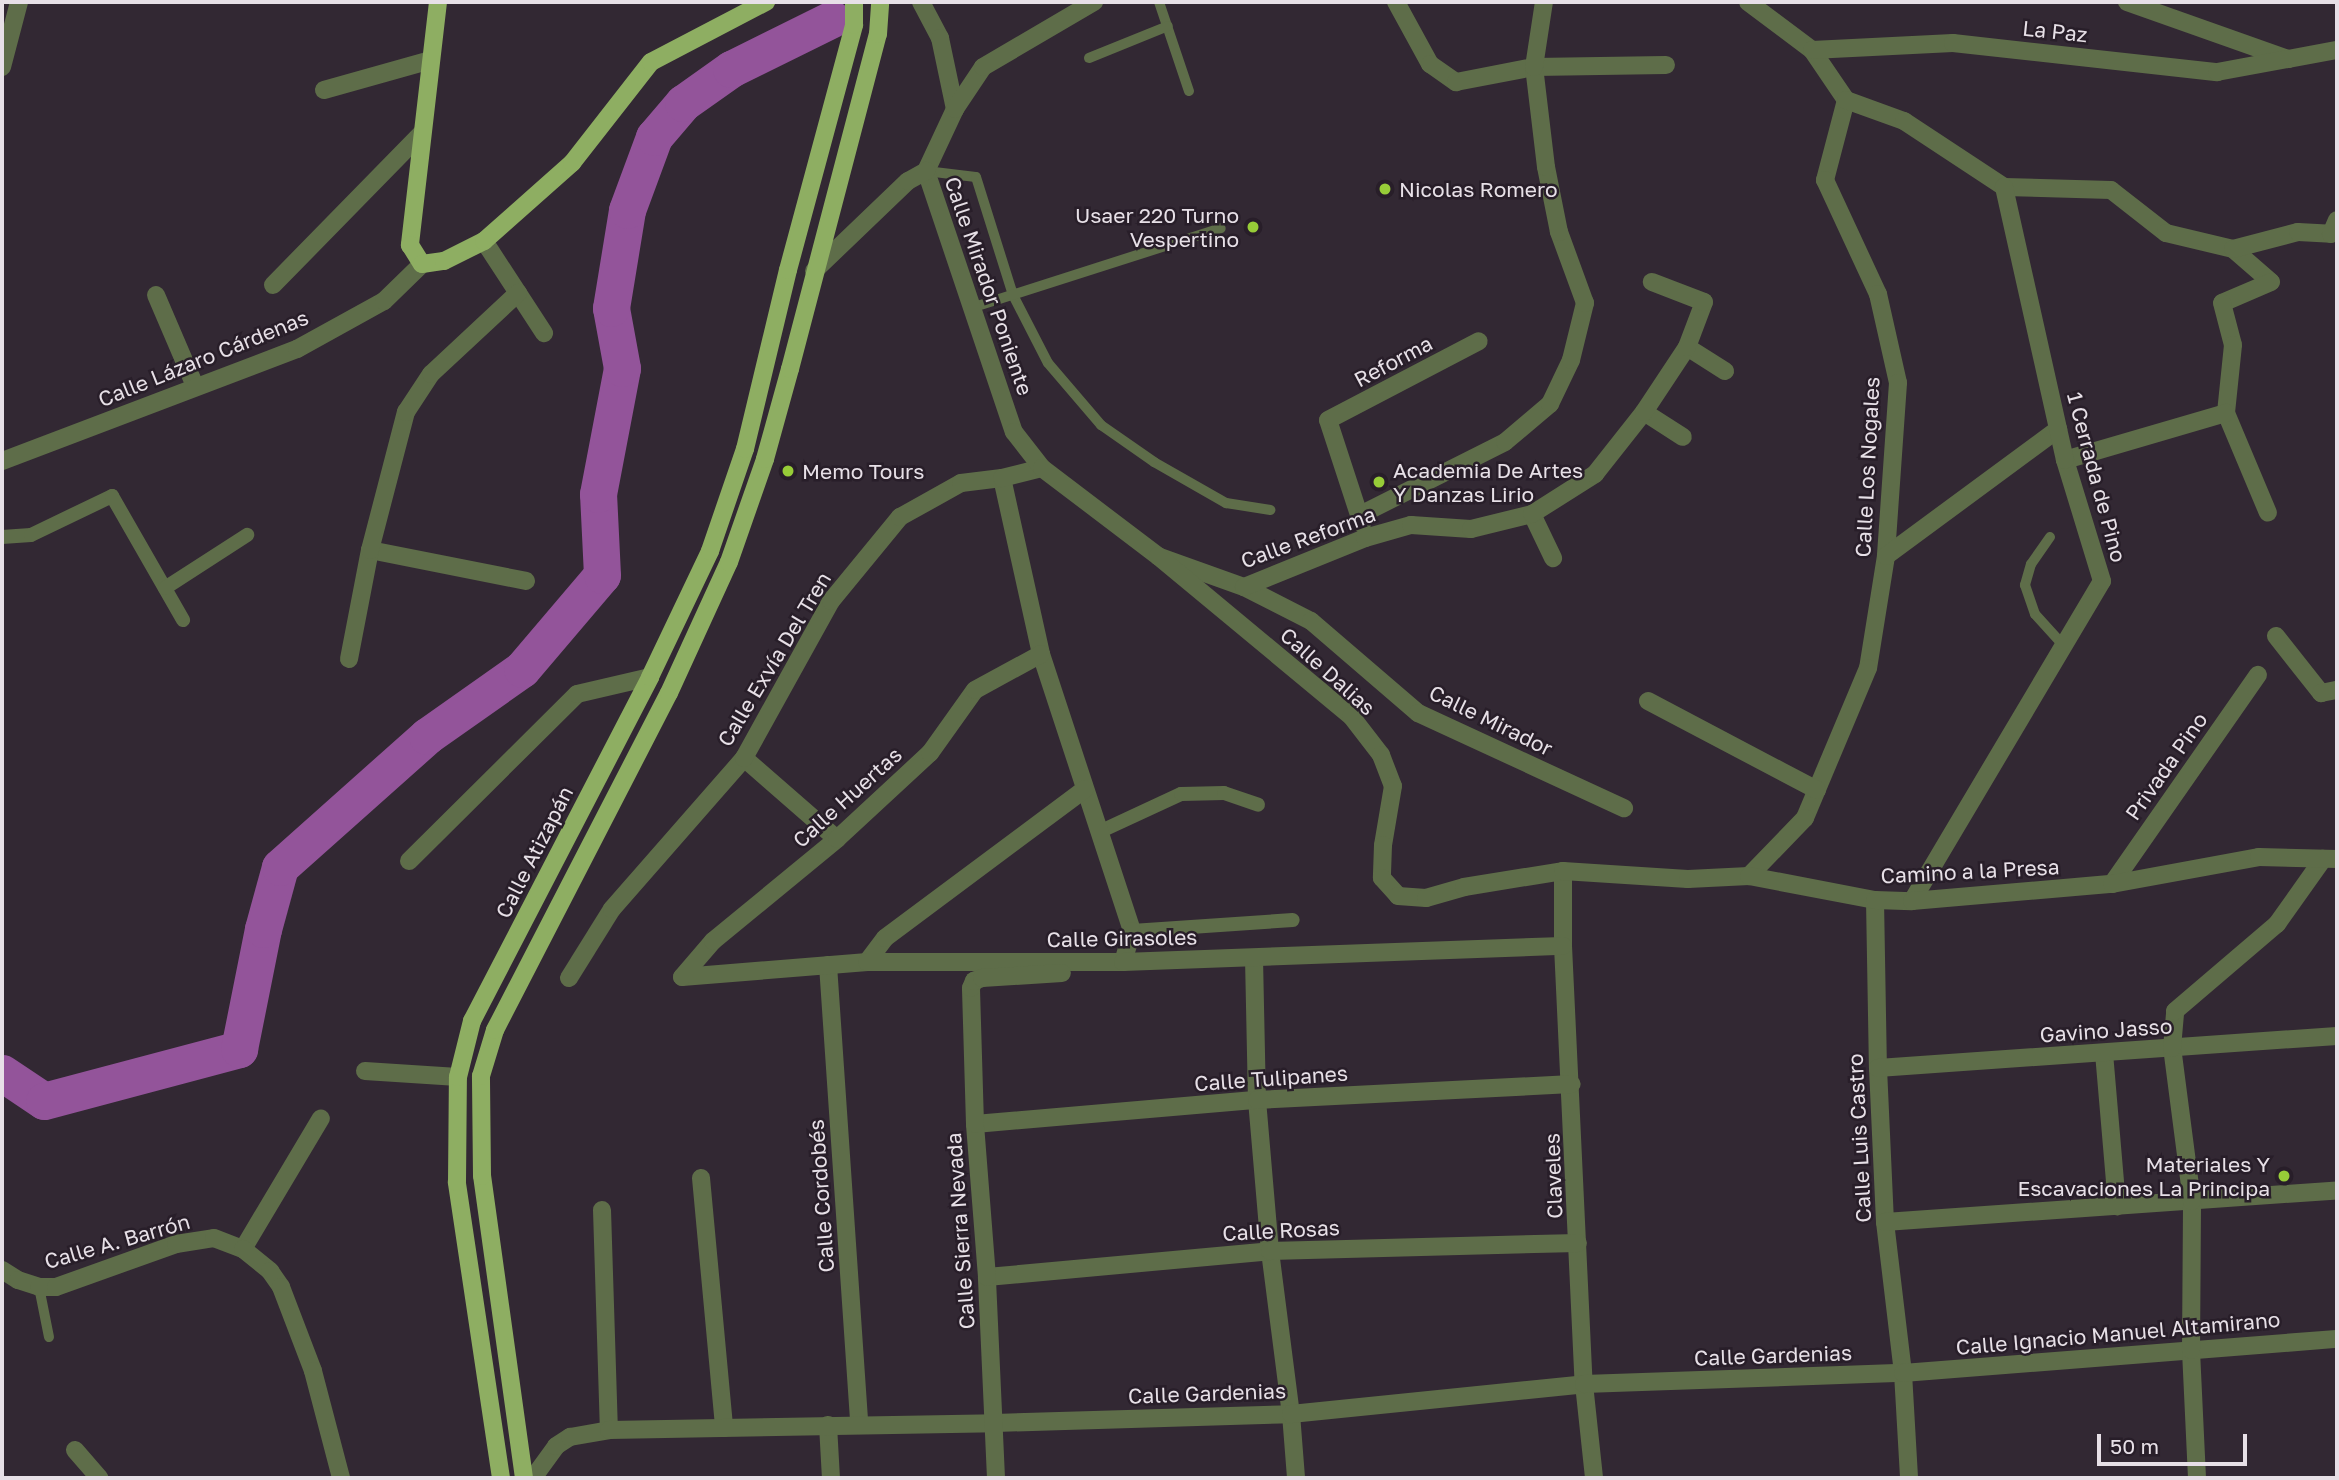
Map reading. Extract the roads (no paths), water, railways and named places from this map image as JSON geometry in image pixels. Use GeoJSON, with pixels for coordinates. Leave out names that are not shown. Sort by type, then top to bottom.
{"type":"FeatureCollection","features":[{"type":"Feature","properties":{"kind":"main road"},"geometry":{"type":"LineString","coordinates":[[422,264],[411,245],[438,2]]}},
{"type":"Feature","properties":{"kind":"main road","name":"Calle Lázaro Cárdenas"},"geometry":{"type":"LineString","coordinates":[[422,264],[444,261],[484,241],[572,163],[651,62],[766,2]]}},
{"type":"Feature","properties":{"kind":"main road","name":"Calle Atizapán"},"geometry":{"type":"LineString","coordinates":[[501,1478],[457,1182],[458,1076],[472,1021],[650,677],[710,551],[745,449],[788,270],[853,25],[854,2]]}},
{"type":"Feature","properties":{"kind":"main road"},"geometry":{"type":"LineString","coordinates":[[524,1478],[482,1176],[481,1076],[495,1030],[669,693],[729,562],[765,458],[878,34],[880,2]]}},
{"type":"Feature","properties":{"kind":"street"},"geometry":{"type":"LineString","coordinates":[[2,67],[19,2]]}},
{"type":"Feature","properties":{"kind":"street"},"geometry":{"type":"LineString","coordinates":[[921,2],[940,38],[955,109]]}},
{"type":"Feature","properties":{"kind":"street"},"geometry":{"type":"LineString","coordinates":[[814,271],[908,181],[926,171],[955,109],[983,67],[1094,2]]}},
{"type":"Feature","properties":{"kind":"street"},"geometry":{"type":"LineString","coordinates":[[1396,2],[1430,64],[1456,82],[1534,67],[1666,65]]}},
{"type":"Feature","properties":{"kind":"street","name":"Calle Reforma"},"geometry":{"type":"LineString","coordinates":[[1360,515],[1505,442],[1550,404],[1571,360],[1585,303],[1559,232],[1546,167],[1534,67],[1544,2]]}},
{"type":"Feature","properties":{"kind":"street"},"geometry":{"type":"LineString","coordinates":[[1748,2],[1812,50],[1846,100],[1904,121],[2004,187],[2111,190],[2166,233],[2233,249],[2272,282],[2222,303],[2234,345],[2226,413],[2268,513]]}},
{"type":"Feature","properties":{"kind":"street"},"geometry":{"type":"LineString","coordinates":[[2127,2],[2291,60]]}},
{"type":"Feature","properties":{"kind":"street","name":"La Paz"},"geometry":{"type":"LineString","coordinates":[[1812,50],[1953,43],[2217,72],[2337,50]]}},
{"type":"Feature","properties":{"kind":"street"},"geometry":{"type":"LineString","coordinates":[[324,90],[431,60]]}},
{"type":"Feature","properties":{"kind":"street","name":"Calle Los Nogales"},"geometry":{"type":"LineString","coordinates":[[1749,876],[1805,818],[1817,790],[1868,668],[1886,556],[1898,383],[1878,294],[1825,180],[1846,100]]}},
{"type":"Feature","properties":{"kind":"street"},"geometry":{"type":"LineString","coordinates":[[273,285],[422,133]]}},
{"type":"Feature","properties":{"kind":"street","name":"Calle Mirador Poniente"},"geometry":{"type":"LineString","coordinates":[[926,171],[970,309],[1014,432],[1042,468]]}},
{"type":"Feature","properties":{"kind":"street","name":"1 Cerrada de Pino"},"geometry":{"type":"LineString","coordinates":[[1912,901],[2102,581],[2065,460],[2004,187]]}},
{"type":"Feature","properties":{"kind":"street"},"geometry":{"type":"LineString","coordinates":[[2233,249],[2298,232],[2331,234],[2337,220]]}},
{"type":"Feature","properties":{"kind":"street"},"geometry":{"type":"LineString","coordinates":[[484,241],[544,333]]}},
{"type":"Feature","properties":{"kind":"street","name":"Calle Lázaro Cárdenas"},"geometry":{"type":"LineString","coordinates":[[2,461],[297,349],[384,301],[422,264]]}},
{"type":"Feature","properties":{"kind":"street","name":"Calle Reforma"},"geometry":{"type":"LineString","coordinates":[[1158,556],[1244,587],[1364,538],[1411,525],[1471,529],[1532,514],[1595,474],[1644,412],[1687,347],[1703,302],[1652,282]]}},
{"type":"Feature","properties":{"kind":"street"},"geometry":{"type":"LineString","coordinates":[[349,659],[370,551],[406,412],[431,374],[518,293]]}},
{"type":"Feature","properties":{"kind":"street"},"geometry":{"type":"LineString","coordinates":[[156,295],[195,386]]}},
{"type":"Feature","properties":{"kind":"street","name":"Reforma"},"geometry":{"type":"LineString","coordinates":[[1360,515],[1328,420],[1479,341]]}},
{"type":"Feature","properties":{"kind":"street"},"geometry":{"type":"LineString","coordinates":[[1687,347],[1725,371]]}},
{"type":"Feature","properties":{"kind":"street"},"geometry":{"type":"LineString","coordinates":[[1644,412],[1684,437]]}},
{"type":"Feature","properties":{"kind":"street"},"geometry":{"type":"LineString","coordinates":[[2065,460],[2226,413]]}},
{"type":"Feature","properties":{"kind":"street"},"geometry":{"type":"LineString","coordinates":[[1886,556],[2058,429]]}},
{"type":"Feature","properties":{"kind":"street"},"geometry":{"type":"LineString","coordinates":[[1042,468],[1158,556]]}},
{"type":"Feature","properties":{"kind":"street","name":"Calle Exvía Del Tren"},"geometry":{"type":"LineString","coordinates":[[569,978],[612,909],[744,758],[831,601],[900,517],[961,483],[1002,478],[1042,468]]}},
{"type":"Feature","properties":{"kind":"street"},"geometry":{"type":"LineString","coordinates":[[1002,478],[1041,654],[1132,931],[1123,962]]}},
{"type":"Feature","properties":{"kind":"street"},"geometry":{"type":"LineString","coordinates":[[2,537],[32,535],[112,496],[183,620]]}},
{"type":"Feature","properties":{"kind":"street"},"geometry":{"type":"LineString","coordinates":[[1532,514],[1553,558]]}},
{"type":"Feature","properties":{"kind":"street"},"geometry":{"type":"LineString","coordinates":[[1360,515],[1364,538]]}},
{"type":"Feature","properties":{"kind":"street"},"geometry":{"type":"LineString","coordinates":[[165,588],[247,535]]}},
{"type":"Feature","properties":{"kind":"street"},"geometry":{"type":"LineString","coordinates":[[370,551],[526,581]]}},
{"type":"Feature","properties":{"kind":"street","name":"Calle Dalias"},"geometry":{"type":"LineString","coordinates":[[1158,556],[1352,716],[1381,755],[1393,786],[1383,845],[1382,878],[1398,896],[1426,898],[1464,887],[1563,871]]}},
{"type":"Feature","properties":{"kind":"street","name":"Calle Mirador"},"geometry":{"type":"LineString","coordinates":[[1244,587],[1311,621],[1418,713],[1624,808]]}},
{"type":"Feature","properties":{"kind":"street"},"geometry":{"type":"LineString","coordinates":[[2276,636],[2321,693],[2337,690]]}},
{"type":"Feature","properties":{"kind":"street","name":"Calle Huertas"},"geometry":{"type":"LineString","coordinates":[[682,977],[713,941],[837,839],[930,753],[975,690],[1041,654]]}},
{"type":"Feature","properties":{"kind":"street","name":"Privada Pino"},"geometry":{"type":"LineString","coordinates":[[2112,884],[2258,674]]}},
{"type":"Feature","properties":{"kind":"street"},"geometry":{"type":"LineString","coordinates":[[409,861],[577,694],[650,677]]}},
{"type":"Feature","properties":{"kind":"street"},"geometry":{"type":"LineString","coordinates":[[1648,701],[1817,790]]}},
{"type":"Feature","properties":{"kind":"street"},"geometry":{"type":"LineString","coordinates":[[744,758],[837,839]]}},
{"type":"Feature","properties":{"kind":"street"},"geometry":{"type":"LineString","coordinates":[[867,962],[885,938],[1085,789]]}},
{"type":"Feature","properties":{"kind":"street"},"geometry":{"type":"LineString","coordinates":[[1099,832],[1154,804],[1181,794],[1224,793],[1258,805]]}},
{"type":"Feature","properties":{"kind":"street","name":"Camino a la Presa"},"geometry":{"type":"LineString","coordinates":[[1563,871],[1688,879],[1749,876],[1875,900],[1912,901],[2112,884],[2259,857],[2330,859]]}},
{"type":"Feature","properties":{"kind":"street"},"geometry":{"type":"LineString","coordinates":[[2197,1478],[2191,1350],[2192,1201],[2172,1048],[2175,1012],[2277,924],[2330,859]]}},
{"type":"Feature","properties":{"kind":"street","name":"Claveles"},"geometry":{"type":"LineString","coordinates":[[1563,871],[1563,946],[1572,1084],[1584,1384],[1594,1478]]}},
{"type":"Feature","properties":{"kind":"street","name":"Calle Luis Castro"},"geometry":{"type":"LineString","coordinates":[[1875,900],[1878,1069],[1885,1222],[1903,1373],[1909,1478]]}},
{"type":"Feature","properties":{"kind":"street"},"geometry":{"type":"LineString","coordinates":[[1132,931],[1293,919]]}},
{"type":"Feature","properties":{"kind":"street","name":"Calle Girasoles"},"geometry":{"type":"LineString","coordinates":[[682,977],[867,962],[1094,963],[1563,946]]}},
{"type":"Feature","properties":{"kind":"street"},"geometry":{"type":"LineString","coordinates":[[1254,958],[1257,1100],[1270,1251],[1291,1414],[1296,1478]]}},
{"type":"Feature","properties":{"kind":"street","name":"Calle Sierra Nevada"},"geometry":{"type":"LineString","coordinates":[[996,1478],[987,1277],[975,1124],[971,988],[974,981],[1084,972],[1094,963]]}},
{"type":"Feature","properties":{"kind":"street","name":"Calle Cordobés"},"geometry":{"type":"LineString","coordinates":[[828,965],[859,1424]]}},
{"type":"Feature","properties":{"kind":"street","name":"Gavino Jasso"},"geometry":{"type":"LineString","coordinates":[[1878,1069],[2337,1036]]}},
{"type":"Feature","properties":{"kind":"street"},"geometry":{"type":"LineString","coordinates":[[2104,1053],[2117,1206]]}},
{"type":"Feature","properties":{"kind":"street"},"geometry":{"type":"LineString","coordinates":[[365,1072],[458,1076]]}},
{"type":"Feature","properties":{"kind":"street","name":"Calle Tulipanes"},"geometry":{"type":"LineString","coordinates":[[975,1124],[1257,1100],[1572,1084]]}},
{"type":"Feature","properties":{"kind":"street"},"geometry":{"type":"LineString","coordinates":[[243,1248],[321,1118]]}},
{"type":"Feature","properties":{"kind":"street"},"geometry":{"type":"LineString","coordinates":[[701,1178],[724,1428]]}},
{"type":"Feature","properties":{"kind":"street"},"geometry":{"type":"LineString","coordinates":[[1885,1222],[2337,1190]]}},
{"type":"Feature","properties":{"kind":"street"},"geometry":{"type":"LineString","coordinates":[[602,1210],[609,1430]]}},
{"type":"Feature","properties":{"kind":"street","name":"Calle A. Barrón"},"geometry":{"type":"LineString","coordinates":[[2,1270],[18,1280],[39,1287],[72,1282],[176,1244],[214,1238],[243,1248],[270,1272],[285,1297],[313,1371],[341,1478]]}},
{"type":"Feature","properties":{"kind":"street","name":"Calle Rosas"},"geometry":{"type":"LineString","coordinates":[[987,1277],[1270,1251],[1578,1242]]}},
{"type":"Feature","properties":{"kind":"street","name":"Calle Ignacio Manuel Altamirano"},"geometry":{"type":"LineString","coordinates":[[1903,1373],[2337,1339]]}},
{"type":"Feature","properties":{"kind":"street","name":"Calle Gardenias"},"geometry":{"type":"LineString","coordinates":[[533,1478],[556,1446],[570,1437],[609,1430],[1291,1414],[1584,1384],[1903,1373]]}},
{"type":"Feature","properties":{"kind":"street"},"geometry":{"type":"LineString","coordinates":[[828,1426],[831,1478]]}},
{"type":"Feature","properties":{"kind":"street"},"geometry":{"type":"LineString","coordinates":[[75,1450],[99,1478]]}},
{"type":"Feature","properties":{"kind":"lane"},"geometry":{"type":"LineString","coordinates":[[1159,2],[1189,91]]}},
{"type":"Feature","properties":{"kind":"lane"},"geometry":{"type":"LineString","coordinates":[[1088,58],[1168,26]]}},
{"type":"Feature","properties":{"kind":"lane","name":"Calle Mirador Poniente"},"geometry":{"type":"LineString","coordinates":[[926,171],[976,177],[1013,295],[1048,363],[1101,425],[1154,462],[1226,503],[1270,510]]}},
{"type":"Feature","properties":{"kind":"lane"},"geometry":{"type":"LineString","coordinates":[[970,309],[1221,228]]}},
{"type":"Feature","properties":{"kind":"lane"},"geometry":{"type":"LineString","coordinates":[[2050,537],[2031,564],[2025,585],[2035,614],[2063,645]]}},
{"type":"Feature","properties":{"kind":"lane"},"geometry":{"type":"LineString","coordinates":[[39,1287],[50,1337]]}},
{"type":"Feature","properties":{"kind":"waterway"},"geometry":{"type":"LineString","coordinates":[[2,1073],[44,1101],[239,1049],[263,929],[280,867],[427,736],[522,669],[602,575],[598,494],[622,368],[611,308],[627,210],[654,137],[683,103],[731,69],[832,19]]}},
{"type":"Feature","properties":{"kind":"place","name":"Nicolas Romero"},"geometry":{"type":"Point","coordinates":[1385,189]}},
{"type":"Feature","properties":{"kind":"place","name":"Usaer 220 Turno Vespertino"},"geometry":{"type":"Point","coordinates":[1253,227]}},
{"type":"Feature","properties":{"kind":"place","name":"Memo Tours"},"geometry":{"type":"Point","coordinates":[788,471]}},
{"type":"Feature","properties":{"kind":"place","name":"Academia De Artes Y Danzas Lirio"},"geometry":{"type":"Point","coordinates":[1379,482]}},
{"type":"Feature","properties":{"kind":"place","name":"Materiales Y Escavaciones La Principa"},"geometry":{"type":"Point","coordinates":[2284,1176]}}]}
